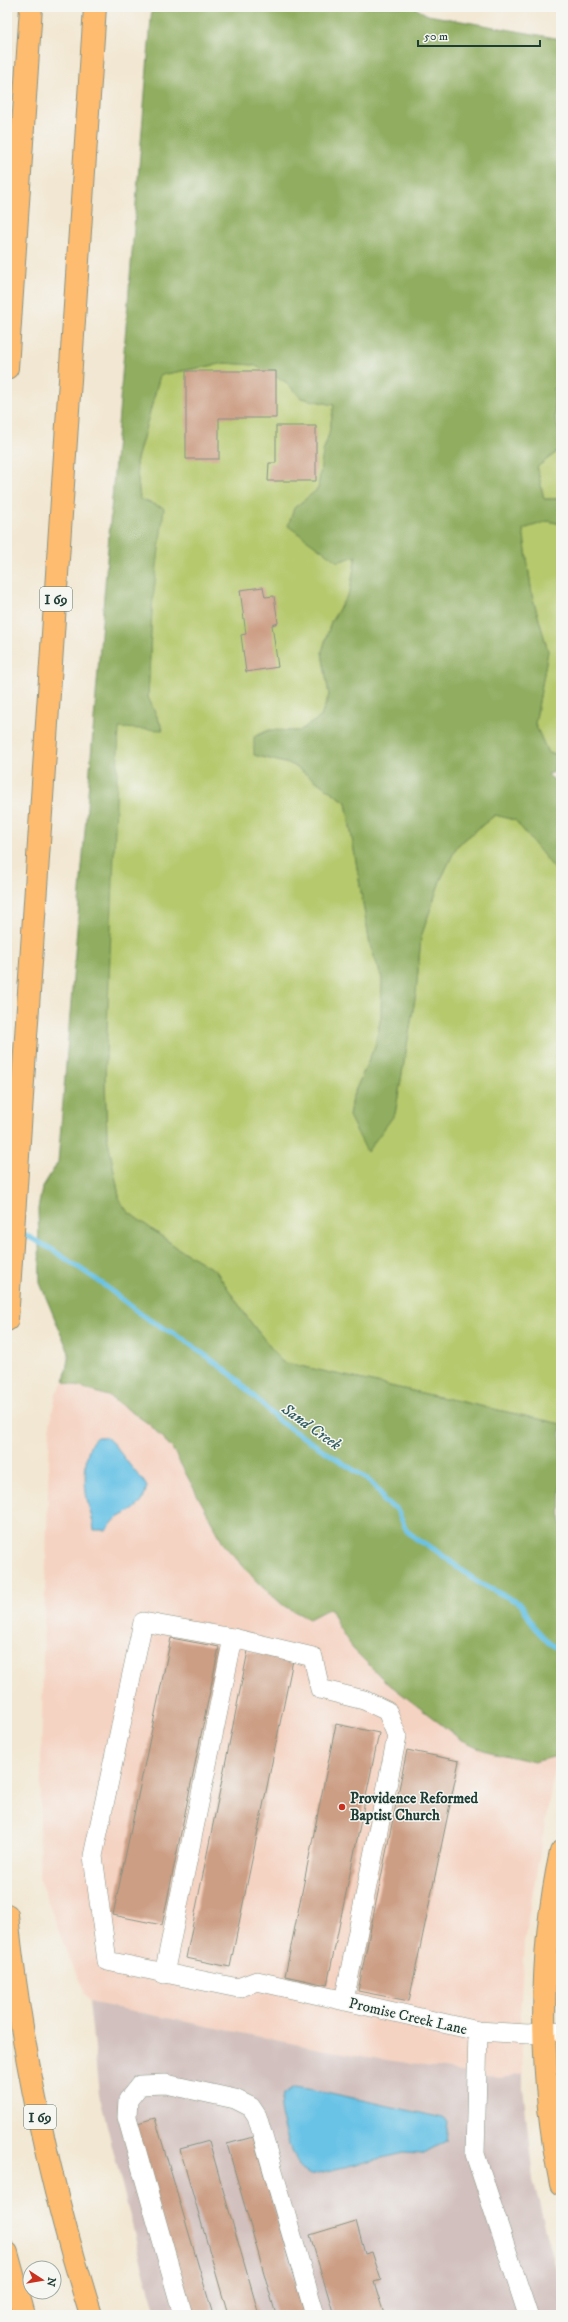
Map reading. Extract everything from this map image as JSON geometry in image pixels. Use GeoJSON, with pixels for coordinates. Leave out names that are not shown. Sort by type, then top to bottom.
{"type":"FeatureCollection","features":[{"type":"Feature","properties":{"kind":"main road"},"geometry":{"type":"LineString","coordinates":[[7,368],[31,7]]}},
{"type":"Feature","properties":{"kind":"main road","name":"I 69"},"geometry":{"type":"LineString","coordinates":[[7,1320],[95,7]]}},
{"type":"Feature","properties":{"kind":"main road"},"geometry":{"type":"LineString","coordinates":[[561,1852],[547,1944],[553,2032],[550,2117],[561,2184]]}},
{"type":"Feature","properties":{"kind":"main road","name":"I 69"},"geometry":{"type":"LineString","coordinates":[[7,1915],[26,2044],[44,2136],[65,2226],[91,2315]]}},
{"type":"Feature","properties":{"kind":"main road"},"geometry":{"type":"LineString","coordinates":[[7,2253],[24,2315]]}},
{"type":"Feature","properties":{"kind":"street"},"geometry":{"type":"LineString","coordinates":[[233,1638],[164,1974],[107,1961],[94,1856],[143,1622],[233,1638],[313,1657],[320,1689],[364,1700],[387,1711],[397,1736],[344,2001]]}},
{"type":"Feature","properties":{"kind":"street","name":"Promise Creek Lane"},"geometry":{"type":"LineString","coordinates":[[164,1974],[238,1988],[257,1982],[478,2031],[553,2032]]}},
{"type":"Feature","properties":{"kind":"street"},"geometry":{"type":"LineString","coordinates":[[478,2031],[475,2154],[528,2315]]}},
{"type":"Feature","properties":{"kind":"street"},"geometry":{"type":"LineString","coordinates":[[183,2315],[127,2117],[128,2100],[140,2085],[166,2084],[235,2099],[251,2107],[257,2116],[315,2315]]}},
{"type":"Feature","properties":{"kind":"shaded area"},"geometry":{"type":"Polygon","coordinates":[[[64,1382],[108,1396],[149,1424],[172,1448],[225,1546],[330,1608],[338,1626],[429,1714],[460,1739],[486,1751],[534,1761],[557,1756],[524,1942],[520,2016],[523,2074],[500,2078],[325,2050],[89,2002],[69,1958],[39,1879],[43,1663],[50,1425],[56,1393],[64,1382]]]}},
{"type":"Feature","properties":{"kind":"shaded area"},"geometry":{"type":"Polygon","coordinates":[[[89,2002],[325,2050],[500,2078],[523,2074],[523,2087],[533,2179],[561,2289],[561,2315],[157,2315],[145,2276],[99,2094],[89,2002]]]}},
{"type":"Feature","properties":{"kind":"green space"},"geometry":{"type":"Polygon","coordinates":[[[152,7],[413,7],[428,15],[561,39],[561,381],[554,388],[555,420],[561,438],[561,449],[537,467],[544,499],[561,499],[561,524],[548,521],[523,529],[532,595],[548,651],[535,724],[548,753],[561,755],[561,771],[547,774],[561,785],[561,877],[515,820],[495,815],[457,846],[440,881],[421,937],[416,993],[395,1114],[367,1152],[349,1116],[352,1098],[375,1046],[381,1017],[382,978],[370,945],[346,802],[293,765],[254,755],[254,737],[269,730],[299,731],[321,717],[329,695],[322,652],[331,622],[350,591],[356,556],[338,562],[288,526],[294,508],[318,489],[323,452],[329,434],[334,405],[301,398],[286,382],[254,365],[225,363],[160,375],[136,463],[140,499],[164,508],[152,608],[148,697],[163,730],[119,728],[105,1081],[107,1136],[120,1201],[128,1212],[179,1249],[216,1271],[249,1320],[282,1362],[561,1424],[560,1733],[557,1756],[534,1762],[486,1751],[460,1739],[385,1681],[353,1649],[338,1626],[330,1608],[309,1619],[284,1606],[260,1585],[225,1546],[172,1448],[149,1424],[108,1396],[64,1382],[69,1353],[40,1283],[38,1209],[42,1188],[58,1162],[152,7]]]}},
{"type":"Feature","properties":{"kind":"green space"},"geometry":{"type":"Polygon","coordinates":[[[225,363],[254,365],[286,382],[301,398],[334,405],[329,434],[323,452],[318,490],[294,508],[356,555],[350,591],[331,622],[322,652],[329,695],[321,717],[299,731],[269,730],[254,755],[293,765],[346,802],[370,945],[382,978],[381,1017],[375,1046],[352,1098],[349,1115],[395,1114],[416,993],[421,937],[440,881],[457,846],[495,815],[516,820],[561,876],[561,1424],[282,1362],[249,1320],[216,1271],[179,1249],[128,1212],[120,1201],[107,1136],[105,1081],[117,742],[119,727],[163,729],[148,698],[152,608],[136,463],[160,375],[225,363]]]}},
{"type":"Feature","properties":{"kind":"green space"},"geometry":{"type":"Polygon","coordinates":[[[561,381],[561,438],[555,420],[554,388],[561,381]]]}},
{"type":"Feature","properties":{"kind":"green space"},"geometry":{"type":"Polygon","coordinates":[[[561,449],[561,499],[544,499],[537,467],[561,449]]]}},
{"type":"Feature","properties":{"kind":"green space"},"geometry":{"type":"Polygon","coordinates":[[[548,521],[561,524],[561,755],[548,753],[535,724],[548,651],[532,595],[523,529],[548,521]]]}},
{"type":"Feature","properties":{"kind":"water"},"geometry":{"type":"Polygon","coordinates":[[[97,1437],[106,1437],[110,1441],[147,1487],[142,1502],[133,1510],[116,1519],[106,1530],[94,1530],[86,1492],[85,1475],[87,1457],[92,1442],[97,1437]]]}},
{"type":"Feature","properties":{"kind":"water"},"geometry":{"type":"Polygon","coordinates":[[[294,2087],[326,2092],[443,2118],[448,2122],[446,2141],[422,2154],[404,2153],[310,2175],[299,2168],[289,2145],[280,2111],[283,2094],[294,2087]]]}},
{"type":"Feature","properties":{"kind":"building"},"geometry":{"type":"Polygon","coordinates":[[[186,371],[276,371],[276,418],[219,418],[219,459],[186,459],[186,371]]]}},
{"type":"Feature","properties":{"kind":"building"},"geometry":{"type":"Polygon","coordinates":[[[276,426],[316,426],[316,481],[268,481],[269,463],[276,463],[276,426]]]}},
{"type":"Feature","properties":{"kind":"building"},"geometry":{"type":"Polygon","coordinates":[[[263,587],[265,597],[274,596],[278,623],[272,625],[278,667],[246,672],[241,635],[246,634],[240,590],[263,587]]]}},
{"type":"Feature","properties":{"kind":"building"},"geometry":{"type":"Polygon","coordinates":[[[171,1638],[219,1647],[162,1925],[113,1915],[171,1638]]]}},
{"type":"Feature","properties":{"kind":"building"},"geometry":{"type":"Polygon","coordinates":[[[248,1651],[293,1660],[230,1967],[186,1958],[248,1651]]]}},
{"type":"Feature","properties":{"kind":"building"},"geometry":{"type":"Polygon","coordinates":[[[336,1724],[379,1733],[327,1985],[285,1976],[336,1724]]]}},
{"type":"Feature","properties":{"kind":"building"},"geometry":{"type":"Polygon","coordinates":[[[407,1750],[459,1761],[409,2001],[358,1991],[407,1750]]]}},
{"type":"Feature","properties":{"kind":"building"},"geometry":{"type":"Polygon","coordinates":[[[155,2118],[213,2315],[189,2315],[134,2124],[155,2118]]]}},
{"type":"Feature","properties":{"kind":"building"},"geometry":{"type":"Polygon","coordinates":[[[253,2137],[305,2315],[276,2315],[227,2144],[253,2137]]]}},
{"type":"Feature","properties":{"kind":"building"},"geometry":{"type":"Polygon","coordinates":[[[209,2141],[259,2315],[228,2315],[180,2149],[209,2141]]]}},
{"type":"Feature","properties":{"kind":"building"},"geometry":{"type":"Polygon","coordinates":[[[356,2221],[365,2254],[372,2252],[381,2280],[374,2282],[384,2314],[334,2315],[310,2235],[356,2221]]]}},
{"type":"Feature","properties":{"kind":"waterway","name":"Sand Creek"},"geometry":{"type":"LineString","coordinates":[[18,1231],[53,1250],[100,1282],[146,1318],[183,1339],[232,1375],[280,1422],[366,1478],[380,1492],[384,1502],[396,1508],[407,1531],[418,1540],[434,1549],[479,1583],[521,1604],[535,1628],[549,1643],[561,1651]]}},
{"type":"Feature","properties":{"kind":"place","name":"Providence Reformed Baptist Church"},"geometry":{"type":"Point","coordinates":[342,1807]}}]}
